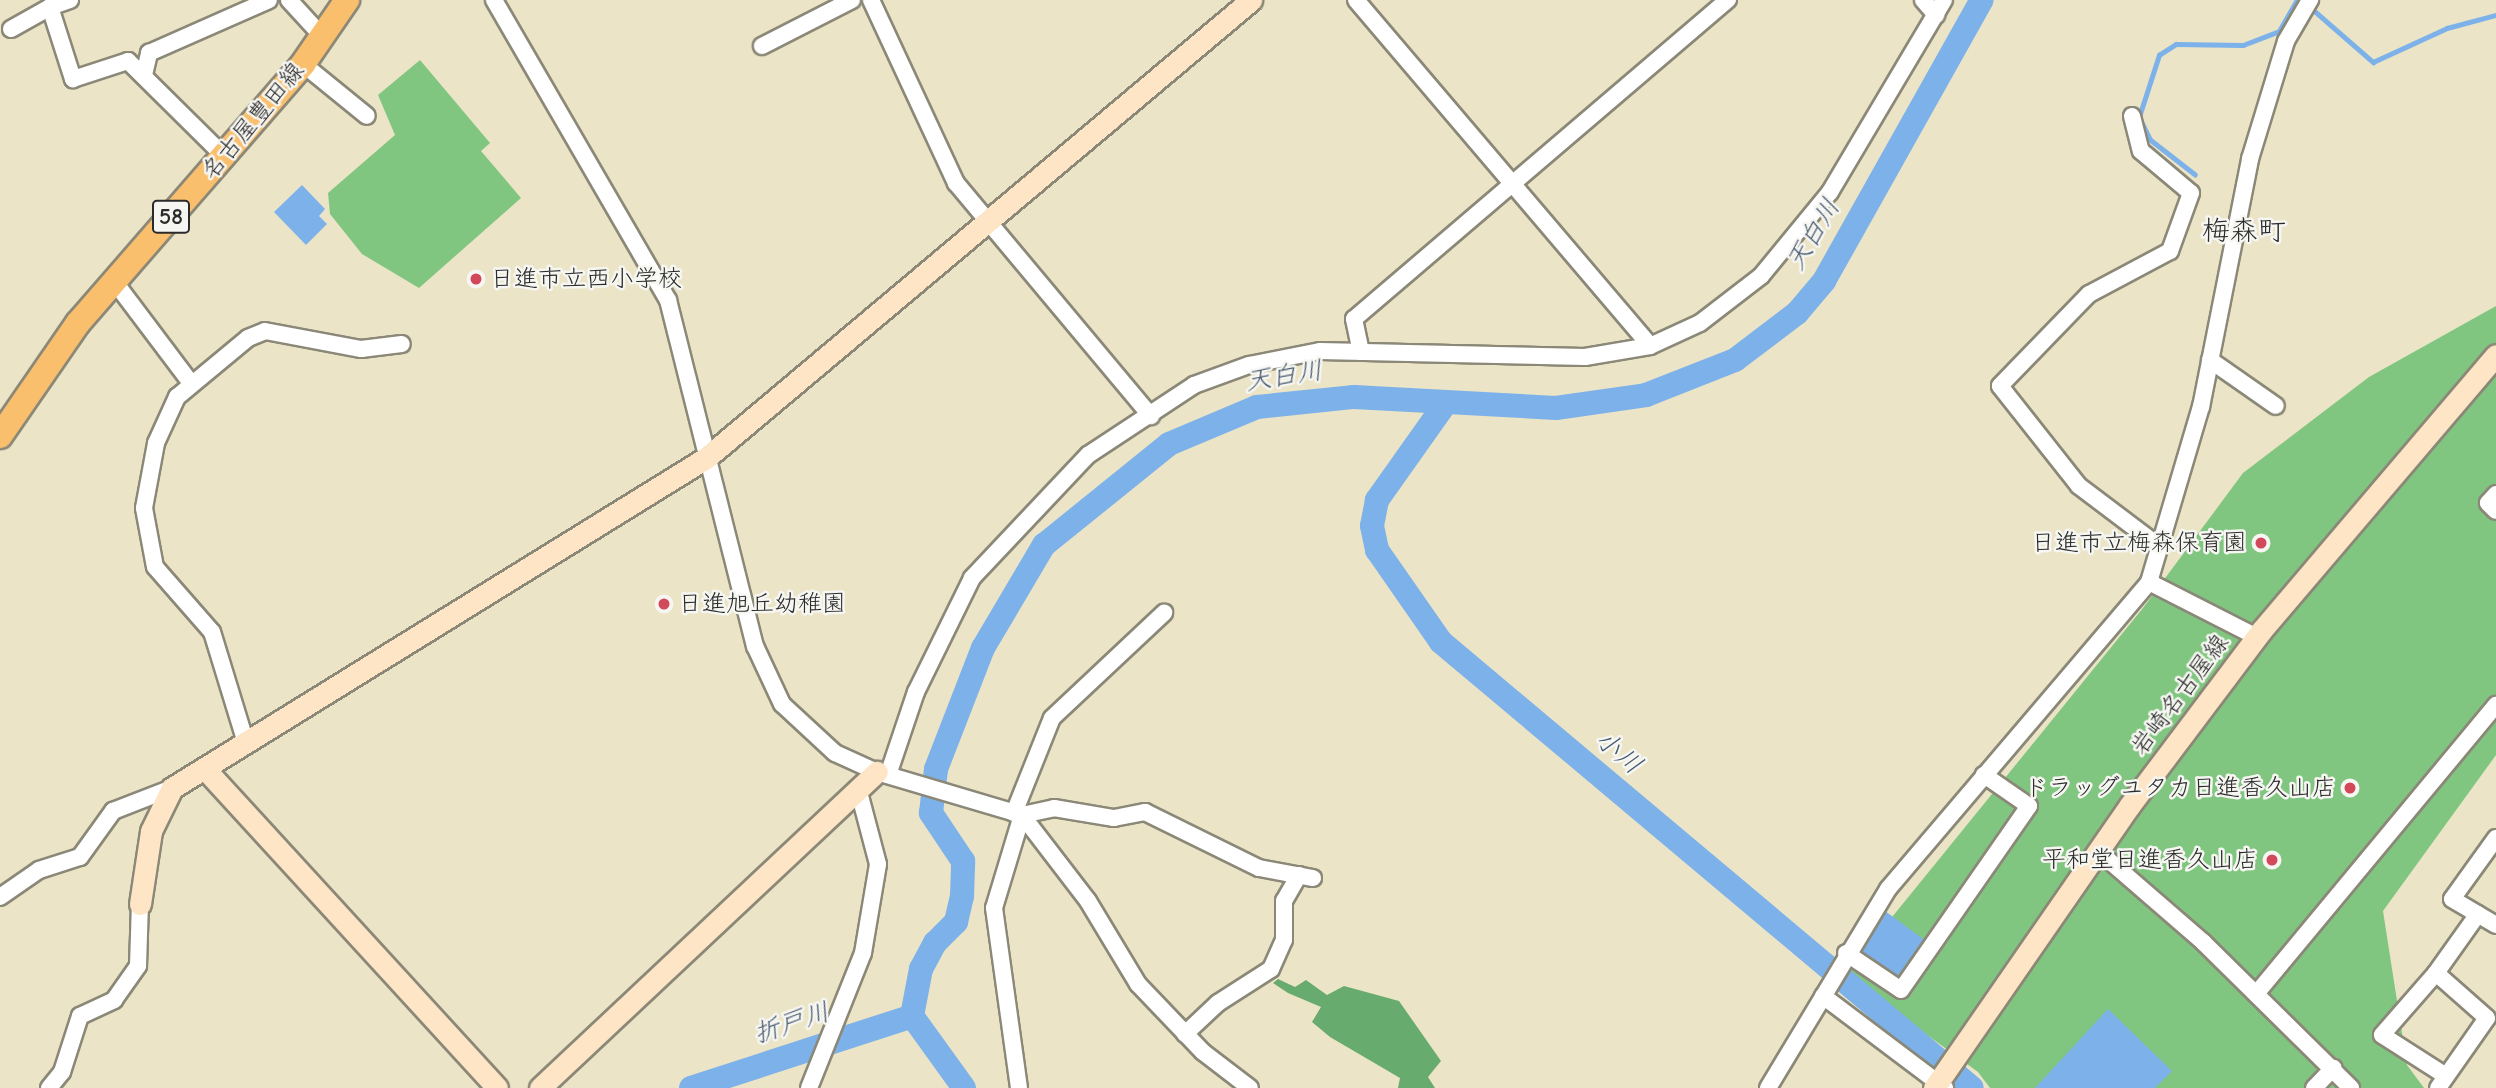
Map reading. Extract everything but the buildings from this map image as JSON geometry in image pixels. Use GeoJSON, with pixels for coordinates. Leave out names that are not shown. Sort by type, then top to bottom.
{"type":"FeatureCollection","features":[{"type":"Feature","properties":{"kind":"main road","name":"名古屋豊田線"},"geometry":{"type":"LineString","coordinates":[[0,436],[46,363],[303,64],[347,0]]}},
{"type":"Feature","properties":{"kind":"street"},"geometry":{"type":"LineString","coordinates":[[11,29],[50,7],[70,0]]}},
{"type":"Feature","properties":{"kind":"street"},"geometry":{"type":"LineString","coordinates":[[144,75],[149,53],[269,0]]}},
{"type":"Feature","properties":{"kind":"street"},"geometry":{"type":"LineString","coordinates":[[289,0],[322,36]]}},
{"type":"Feature","properties":{"kind":"street"},"geometry":{"type":"LineString","coordinates":[[494,0],[668,300],[755,646],[782,704],[817,743],[882,774],[908,779],[1018,814],[1054,808],[1114,818],[1145,812],[1259,867],[1306,877],[1284,901],[1284,940],[1271,970],[1218,1003],[1185,1034]]}},
{"type":"Feature","properties":{"kind":"street"},"geometry":{"type":"LineString","coordinates":[[762,46],[852,0]]}},
{"type":"Feature","properties":{"kind":"street"},"geometry":{"type":"LineString","coordinates":[[871,0],[956,183],[1151,416]]}},
{"type":"Feature","properties":{"kind":"street"},"geometry":{"type":"LineString","coordinates":[[0,897],[39,870],[80,857],[113,810],[173,788],[706,458],[1251,0]]}},
{"type":"Feature","properties":{"kind":"street"},"geometry":{"type":"LineString","coordinates":[[1356,0],[1508,184],[1650,346]]}},
{"type":"Feature","properties":{"kind":"street"},"geometry":{"type":"LineString","coordinates":[[1362,352],[1354,319],[1508,184],[1728,0]]}},
{"type":"Feature","properties":{"kind":"street"},"geometry":{"type":"LineString","coordinates":[[540,1088],[859,792],[882,774],[916,692],[972,578],[1060,481],[1194,385],[1249,365],[1320,351],[1500,359],[1585,357],[1650,346],[1722,310],[1786,248],[1830,192],[1940,7],[1923,0]]}},
{"type":"Feature","properties":{"kind":"street"},"geometry":{"type":"LineString","coordinates":[[1768,1088],[1888,888],[2149,582],[2210,360],[2250,159],[2286,41],[2307,5]]}},
{"type":"Feature","properties":{"kind":"street"},"geometry":{"type":"LineString","coordinates":[[50,7],[73,79],[128,61],[224,156]]}},
{"type":"Feature","properties":{"kind":"street"},"geometry":{"type":"LineString","coordinates":[[303,64],[367,116]]}},
{"type":"Feature","properties":{"kind":"street"},"geometry":{"type":"LineString","coordinates":[[2132,116],[2141,151],[2191,193],[2170,251],[2088,294],[2000,386],[2079,486],[2160,547]]}},
{"type":"Feature","properties":{"kind":"street"},"geometry":{"type":"LineString","coordinates":[[114,281],[190,382]]}},
{"type":"Feature","properties":{"kind":"street"},"geometry":{"type":"LineString","coordinates":[[246,743],[224,658],[212,632],[155,567],[144,508],[156,443],[190,382],[265,331],[361,349],[402,344]]}},
{"type":"Feature","properties":{"kind":"street","name":"岩崎名古屋線"},"geometry":{"type":"LineString","coordinates":[[1941,1082],[1959,1050],[2098,851],[2257,637],[2495,357]]}},
{"type":"Feature","properties":{"kind":"street"},"geometry":{"type":"LineString","coordinates":[[2210,360],[2276,406]]}},
{"type":"Feature","properties":{"kind":"street"},"geometry":{"type":"LineString","coordinates":[[2496,494],[2488,503],[2496,511]]}},
{"type":"Feature","properties":{"kind":"street"},"geometry":{"type":"LineString","coordinates":[[2149,582],[2257,637]]}},
{"type":"Feature","properties":{"kind":"street"},"geometry":{"type":"LineString","coordinates":[[1019,1088],[994,908],[1018,814],[1052,718],[1164,613]]}},
{"type":"Feature","properties":{"kind":"street"},"geometry":{"type":"LineString","coordinates":[[2256,994],[2496,705]]}},
{"type":"Feature","properties":{"kind":"street"},"geometry":{"type":"LineString","coordinates":[[205,769],[497,1088]]}},
{"type":"Feature","properties":{"kind":"street"},"geometry":{"type":"LineString","coordinates":[[1843,959],[1901,990],[2029,806],[1984,775]]}},
{"type":"Feature","properties":{"kind":"street"},"geometry":{"type":"LineString","coordinates":[[49,1088],[62,1072],[80,1016],[114,1000],[138,966],[140,904],[151,831],[173,788]]}},
{"type":"Feature","properties":{"kind":"street"},"geometry":{"type":"LineString","coordinates":[[809,1088],[825,1040],[847,1001],[863,953],[878,864],[859,792]]}},
{"type":"Feature","properties":{"kind":"street"},"geometry":{"type":"LineString","coordinates":[[1018,814],[1088,901],[1138,984],[1185,1034],[1250,1088]]}},
{"type":"Feature","properties":{"kind":"street"},"geometry":{"type":"LineString","coordinates":[[2496,838],[2452,899],[2496,925]]}},
{"type":"Feature","properties":{"kind":"street"},"geometry":{"type":"LineString","coordinates":[[2098,851],[2256,994],[2351,1088]]}},
{"type":"Feature","properties":{"kind":"street"},"geometry":{"type":"LineString","coordinates":[[2436,973],[2487,1018],[2442,1082],[2382,1035],[2436,973],[2478,914]]}},
{"type":"Feature","properties":{"kind":"street"},"geometry":{"type":"LineString","coordinates":[[1826,991],[1941,1082]]}},
{"type":"Feature","properties":{"kind":"street"},"geometry":{"type":"LineString","coordinates":[[2314,1088],[2333,1068]]}},
{"type":"Feature","properties":{"kind":"green space"},"geometry":{"type":"Polygon","coordinates":[[[420,60],[490,143],[481,151],[521,198],[419,288],[362,254],[330,214],[328,193],[395,135],[378,95],[420,60]]]}},
{"type":"Feature","properties":{"kind":"green space"},"geometry":{"type":"Polygon","coordinates":[[[2496,306],[2496,755],[2383,911],[2407,1065],[2424,1088],[1990,1088],[1978,1072],[1845,975],[2143,608],[2243,473],[2369,377],[2496,306]]]}},
{"type":"Feature","properties":{"kind":"green space"},"geometry":{"type":"Polygon","coordinates":[[[1278,979],[1295,987],[1306,980],[1327,995],[1344,986],[1399,1001],[1441,1061],[1428,1077],[1435,1088],[1398,1088],[1400,1078],[1330,1037],[1312,1022],[1321,1007],[1288,993],[1273,983],[1278,979]]]}},
{"type":"Feature","properties":{"kind":"water"},"geometry":{"type":"Polygon","coordinates":[[[302,185],[325,209],[319,216],[327,224],[306,245],[274,212],[302,185]]]}},
{"type":"Feature","properties":{"kind":"water"},"geometry":{"type":"Polygon","coordinates":[[[1885,911],[1926,941],[1899,984],[1858,952],[1885,911]]]}},
{"type":"Feature","properties":{"kind":"water"},"geometry":{"type":"Polygon","coordinates":[[[2108,1009],[2172,1071],[2155,1088],[2035,1088],[2108,1009]]]}},
{"type":"Feature","properties":{"kind":"waterway","name":"天白川"},"geometry":{"type":"LineString","coordinates":[[964,1088],[912,1016],[921,969],[935,943],[956,922],[962,896],[963,861],[931,813],[936,769],[983,648],[1044,545],[1169,444],[1257,407],[1354,397],[1556,408],[1646,395],[1735,360],[1797,313],[1824,281],[1982,0]]}},
{"type":"Feature","properties":{"kind":"waterway"},"geometry":{"type":"LineString","coordinates":[[2195,175],[2150,140],[2139,117],[2159,55],[2176,44],[2243,45],[2279,31],[2297,0]]}},
{"type":"Feature","properties":{"kind":"waterway"},"geometry":{"type":"LineString","coordinates":[[2310,7],[2373,62],[2447,28],[2496,15]]}},
{"type":"Feature","properties":{"kind":"waterway","name":"小川"},"geometry":{"type":"LineString","coordinates":[[1445,404],[1377,500],[1372,526],[1377,550],[1441,642],[1972,1088]]}},
{"type":"Feature","properties":{"kind":"waterway","name":"折戸川"},"geometry":{"type":"LineString","coordinates":[[691,1088],[912,1016]]}},
{"type":"Feature","properties":{"kind":"place","name":"日進市立西小学校"},"geometry":{"type":"Point","coordinates":[476,279]}},
{"type":"Feature","properties":{"kind":"place","name":"日進市立梅森保育園"},"geometry":{"type":"Point","coordinates":[2261,543]}},
{"type":"Feature","properties":{"kind":"place","name":"日進旭丘幼稚園"},"geometry":{"type":"Point","coordinates":[664,604]}},
{"type":"Feature","properties":{"kind":"place","name":"ドラッグユタカ日進香久山店"},"geometry":{"type":"Point","coordinates":[2350,788]}},
{"type":"Feature","properties":{"kind":"place","name":"平和堂日進香久山店"},"geometry":{"type":"Point","coordinates":[2272,860]}},
{"type":"Feature","properties":{"kind":"district","name":"梅森町"},"geometry":{"type":"Point","coordinates":[2244,231]}}]}
